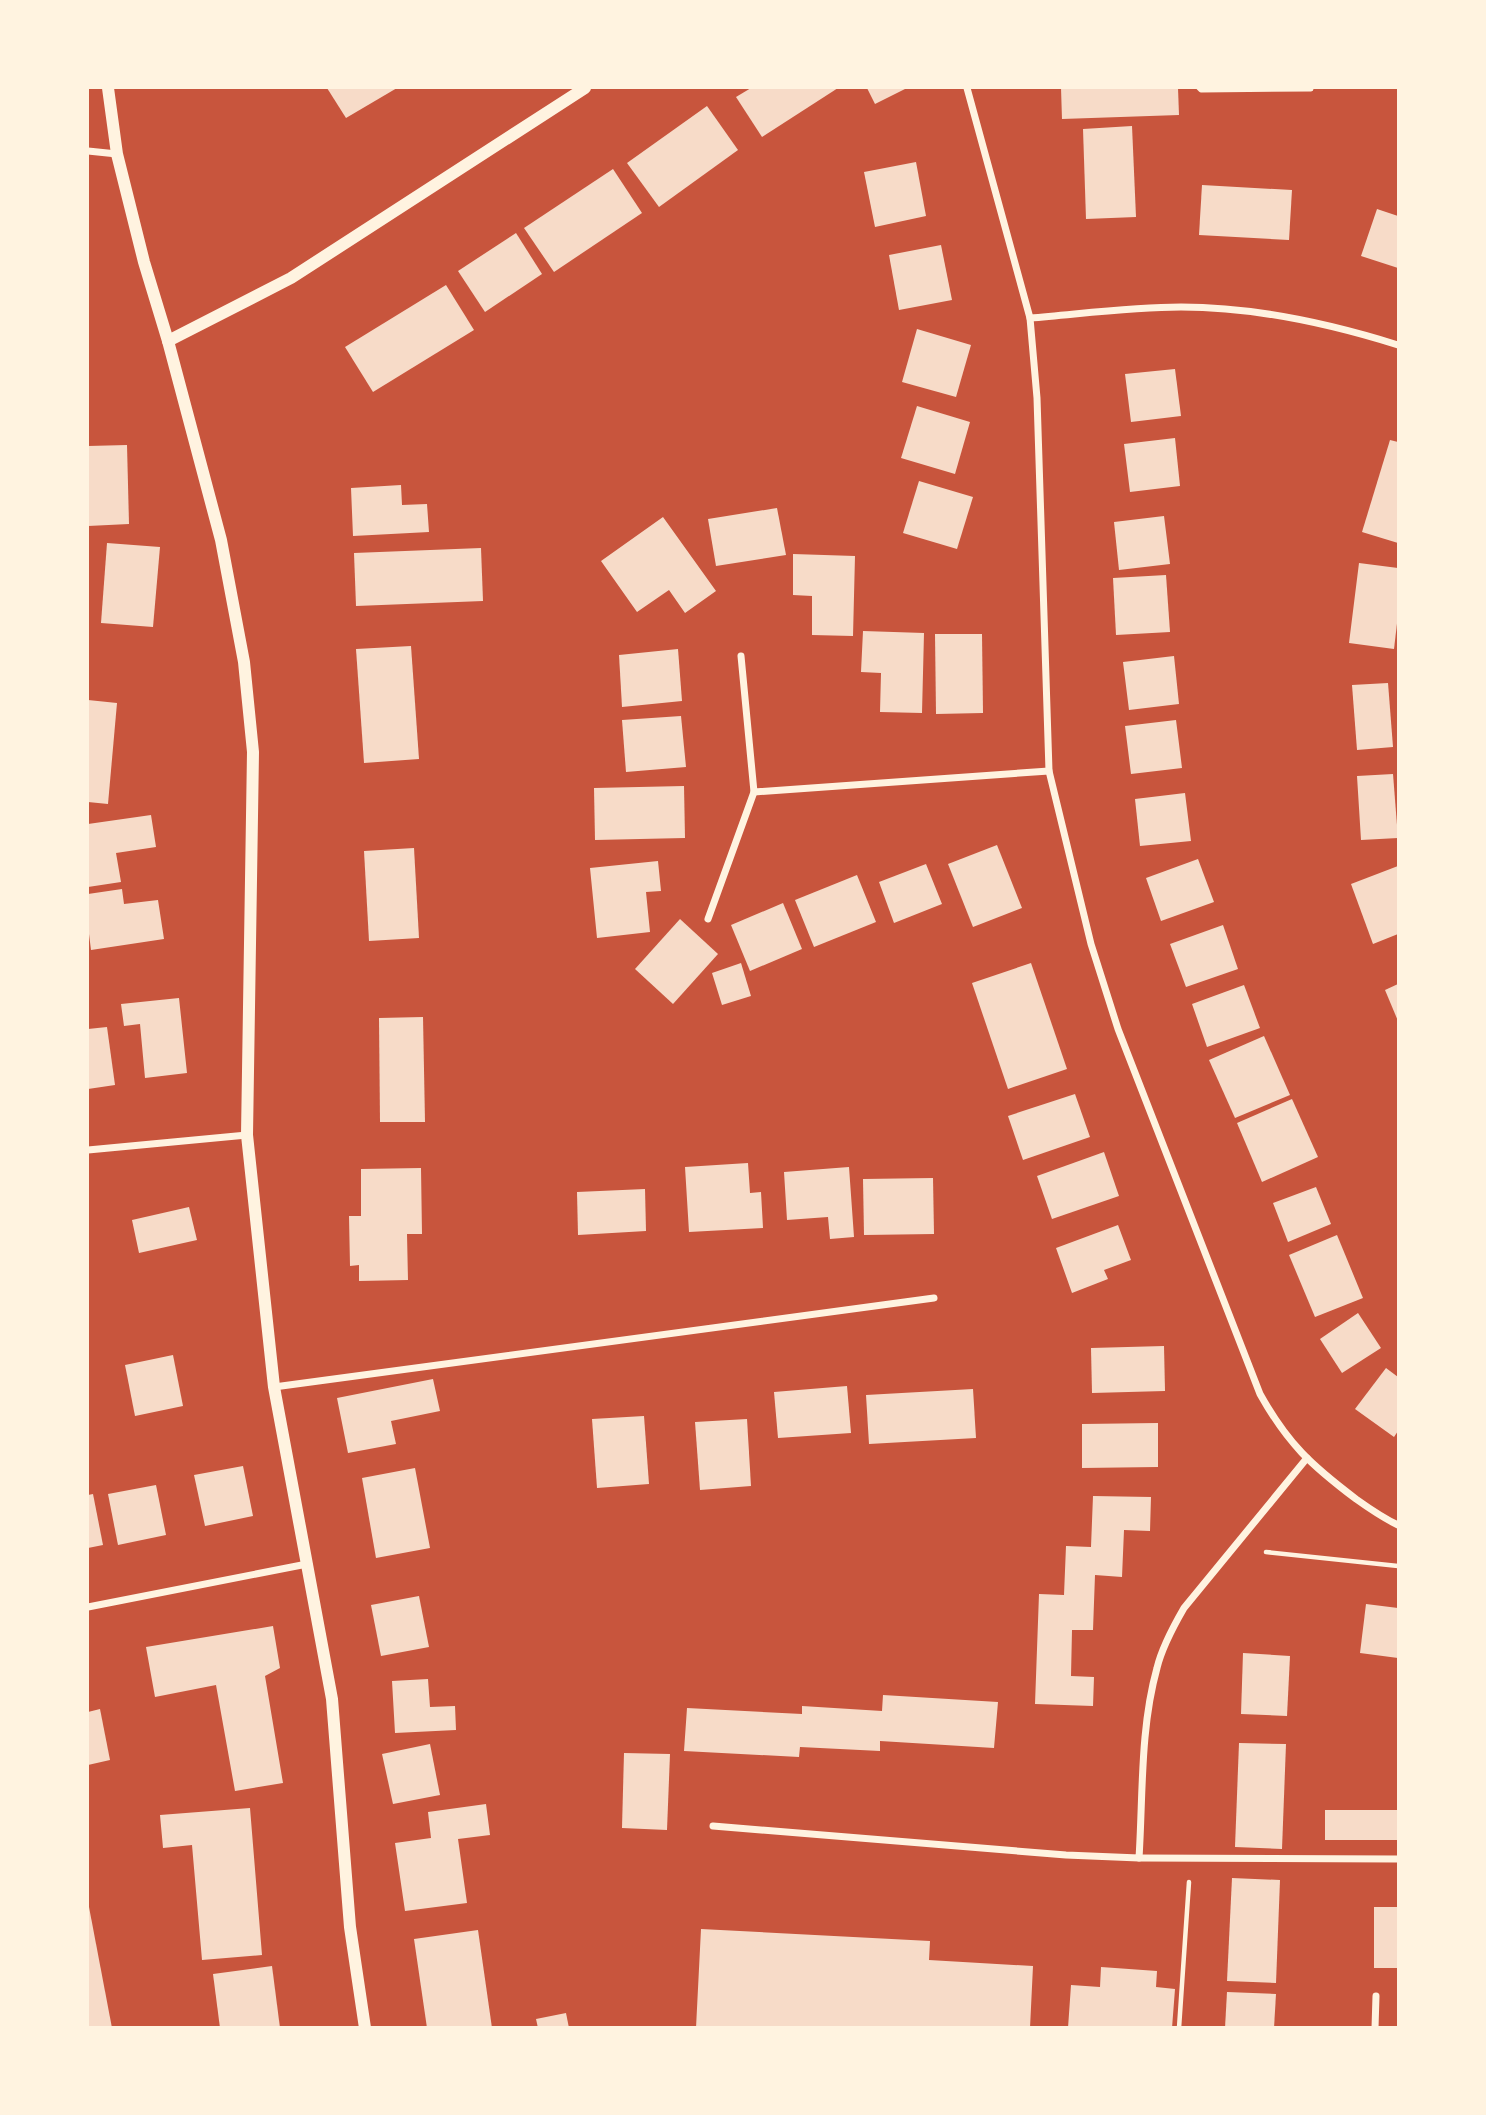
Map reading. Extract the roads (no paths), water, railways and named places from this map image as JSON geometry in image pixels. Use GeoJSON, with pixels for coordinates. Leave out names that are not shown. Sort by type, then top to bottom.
{"type":"FeatureCollection","features":[{"type":"Feature","properties":{"kind":"street"},"geometry":{"type":"LineString","coordinates":[[108,88],[117,154],[221,540],[244,662],[252,739],[247,1135],[274,1387],[334,1715],[350,1927],[365,2028]]}},
{"type":"Feature","properties":{"kind":"street"},"geometry":{"type":"LineString","coordinates":[[168,341],[291,278],[585,88]]}},
{"type":"Feature","properties":{"kind":"street"},"geometry":{"type":"LineString","coordinates":[[967,88],[1030,318],[1037,398],[1049,771],[1091,944],[1123,1042],[1260,1394],[1279,1427],[1324,1475],[1375,1513],[1398,1525]]}},
{"type":"Feature","properties":{"kind":"street"},"geometry":{"type":"LineString","coordinates":[[88,151],[117,154]]}},
{"type":"Feature","properties":{"kind":"street"},"geometry":{"type":"LineString","coordinates":[[1030,318],[1180,307],[1225,309],[1296,317],[1398,345]]}},
{"type":"Feature","properties":{"kind":"street"},"geometry":{"type":"LineString","coordinates":[[708,919],[754,792],[741,656]]}},
{"type":"Feature","properties":{"kind":"street"},"geometry":{"type":"LineString","coordinates":[[754,792],[1049,771]]}},
{"type":"Feature","properties":{"kind":"street"},"geometry":{"type":"LineString","coordinates":[[88,1150],[247,1135]]}},
{"type":"Feature","properties":{"kind":"street"},"geometry":{"type":"LineString","coordinates":[[274,1387],[934,1298]]}},
{"type":"Feature","properties":{"kind":"street"},"geometry":{"type":"LineString","coordinates":[[1139,1858],[1148,1710],[1157,1667],[1173,1627],[1184,1608],[1307,1458]]}},
{"type":"Feature","properties":{"kind":"street"},"geometry":{"type":"LineString","coordinates":[[88,1607],[307,1564]]}},
{"type":"Feature","properties":{"kind":"street"},"geometry":{"type":"LineString","coordinates":[[713,1826],[1066,1855],[1190,1859],[1398,1859]]}},
{"type":"Feature","properties":{"kind":"street"},"geometry":{"type":"LineString","coordinates":[[1375,2028],[1376,1996]]}},
{"type":"Feature","properties":{"kind":"lane"},"geometry":{"type":"LineString","coordinates":[[1199,88],[1311,89]]}}]}
